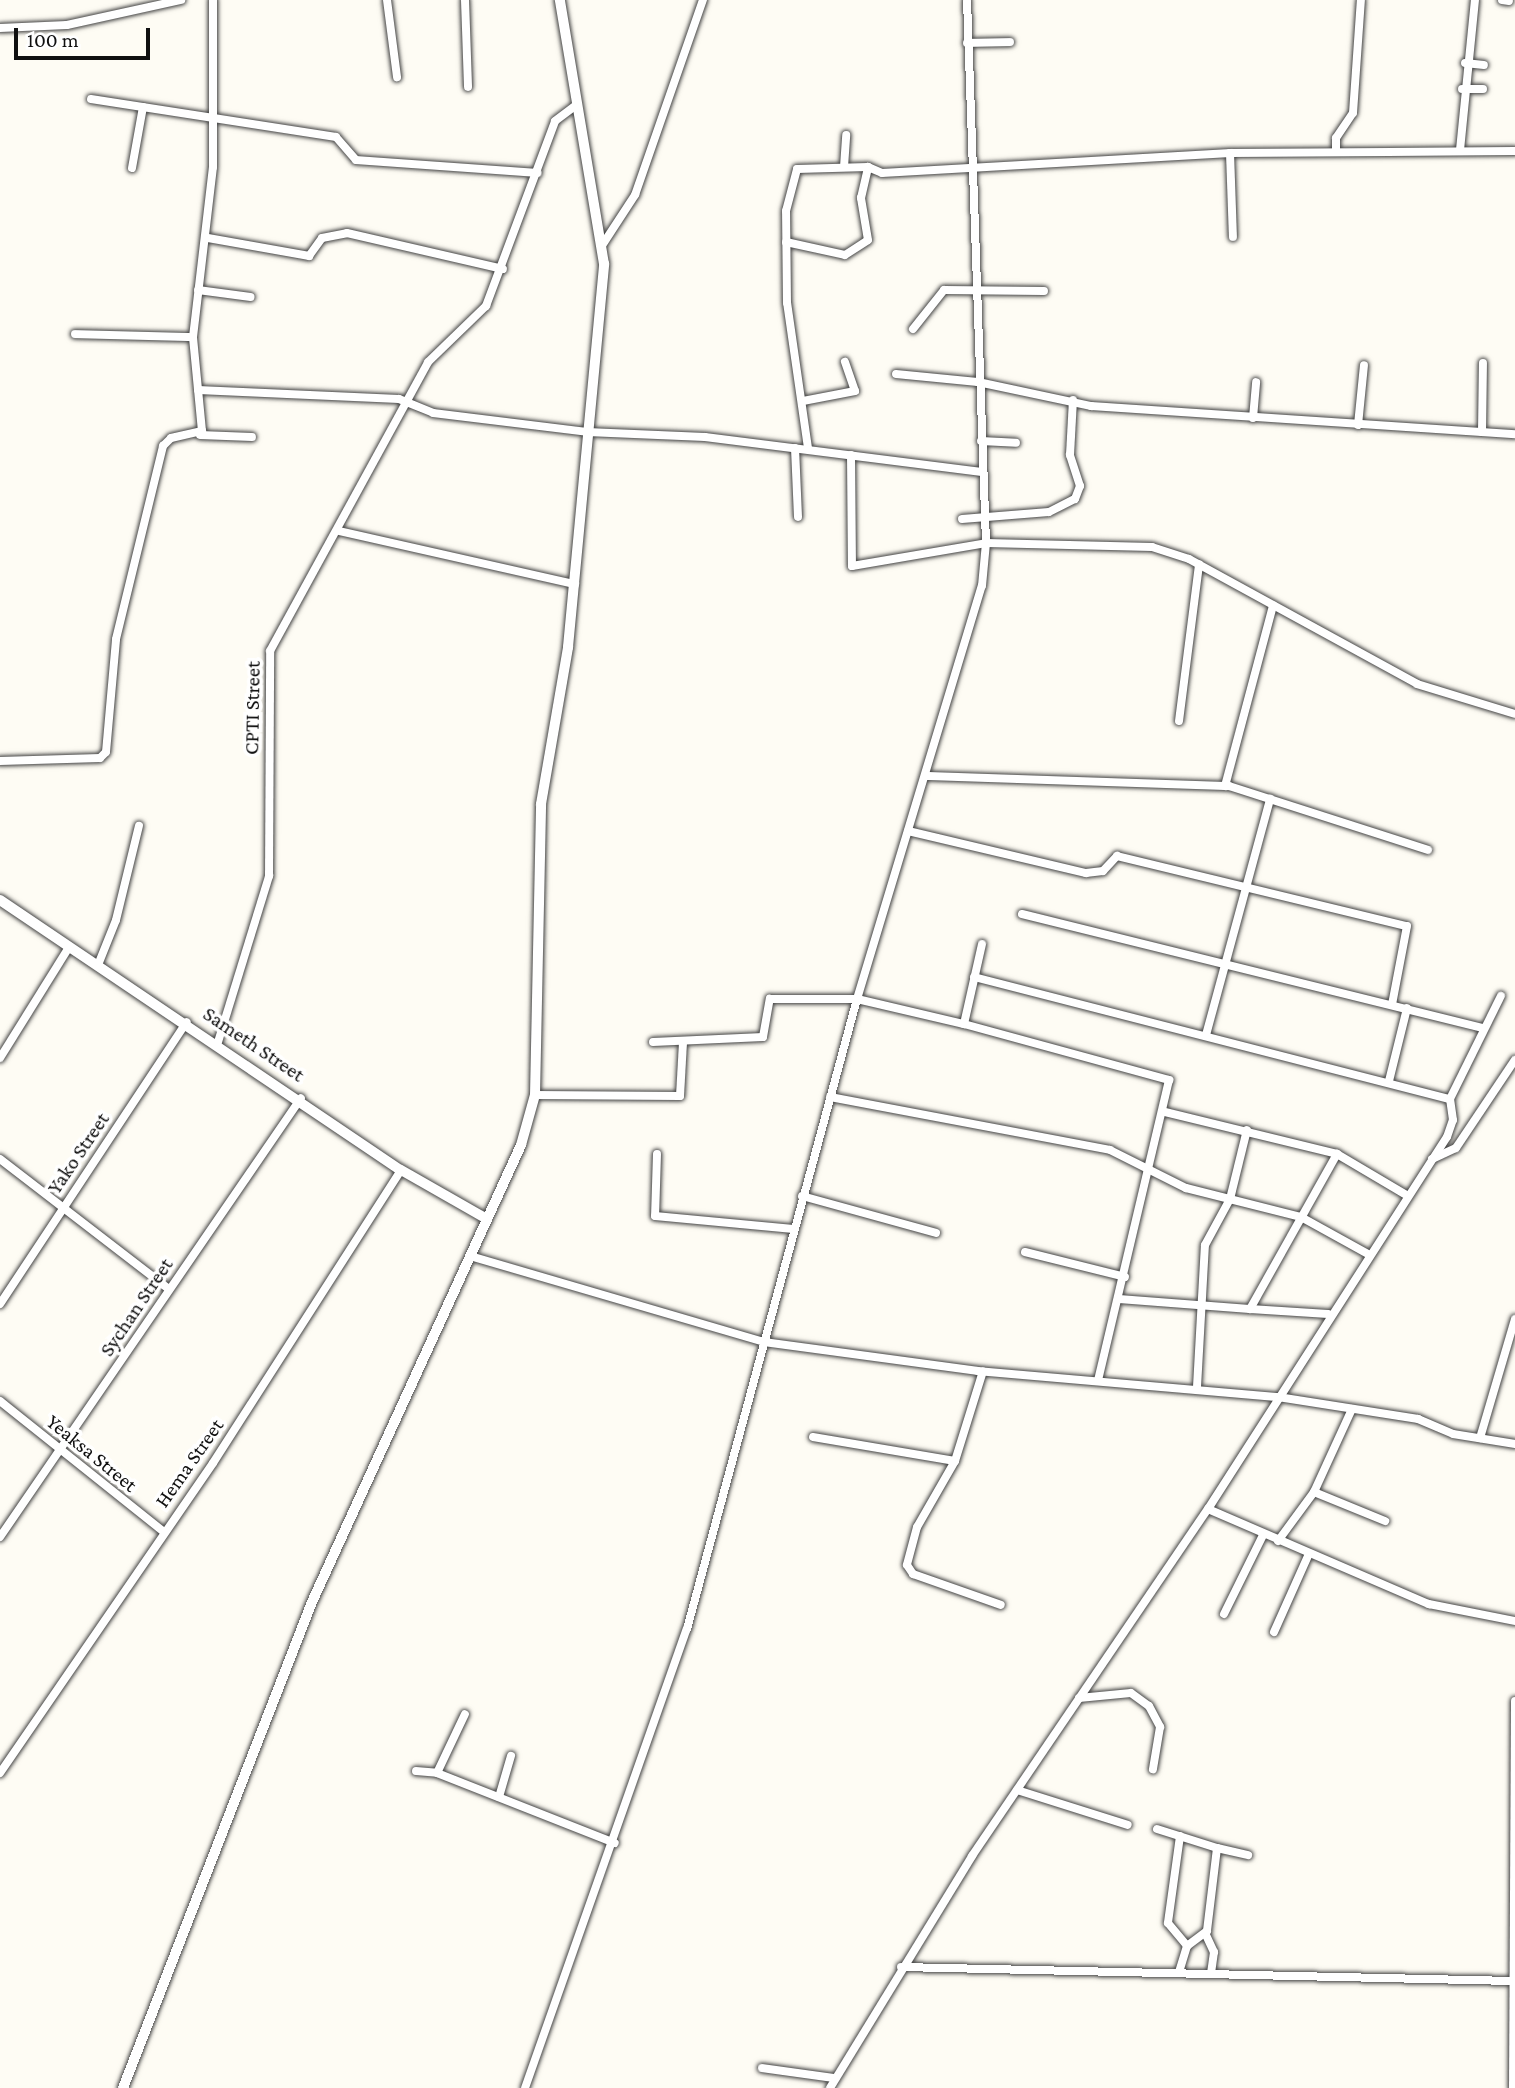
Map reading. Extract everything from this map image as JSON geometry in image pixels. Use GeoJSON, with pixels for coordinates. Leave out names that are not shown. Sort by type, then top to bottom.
{"type":"FeatureCollection","features":[{"type":"Feature","properties":{"kind":"street"},"geometry":{"type":"LineString","coordinates":[[0,28],[67,24],[181,0]]}},
{"type":"Feature","properties":{"kind":"street"},"geometry":{"type":"LineString","coordinates":[[200,435],[193,337],[208,237],[214,118],[213,0]]}},
{"type":"Feature","properties":{"kind":"street"},"geometry":{"type":"LineString","coordinates":[[387,0],[397,77]]}},
{"type":"Feature","properties":{"kind":"street"},"geometry":{"type":"LineString","coordinates":[[465,0],[468,87]]}},
{"type":"Feature","properties":{"kind":"street"},"geometry":{"type":"LineString","coordinates":[[123,2088],[312,1602],[487,1219],[535,1095],[541,804],[575,584],[603,244],[575,106],[560,0]]}},
{"type":"Feature","properties":{"kind":"street"},"geometry":{"type":"LineString","coordinates":[[603,244],[635,195],[703,0]]}},
{"type":"Feature","properties":{"kind":"street"},"geometry":{"type":"LineString","coordinates":[[525,2088],[615,1843],[687,1629],[857,999],[982,586],[986,543],[974,289],[967,0]]}},
{"type":"Feature","properties":{"kind":"street"},"geometry":{"type":"LineString","coordinates":[[1336,152],[1336,138],[1353,113],[1361,0]]}},
{"type":"Feature","properties":{"kind":"street"},"geometry":{"type":"LineString","coordinates":[[1460,150],[1462,89],[1475,0]]}},
{"type":"Feature","properties":{"kind":"street"},"geometry":{"type":"LineString","coordinates":[[967,43],[1010,42]]}},
{"type":"Feature","properties":{"kind":"street"},"geometry":{"type":"LineString","coordinates":[[1465,63],[1485,65]]}},
{"type":"Feature","properties":{"kind":"street"},"geometry":{"type":"LineString","coordinates":[[1462,89],[1483,89]]}},
{"type":"Feature","properties":{"kind":"street"},"geometry":{"type":"LineString","coordinates":[[91,99],[336,137],[356,160],[538,173]]}},
{"type":"Feature","properties":{"kind":"street","name":"CPTI Street"},"geometry":{"type":"LineString","coordinates":[[218,1042],[270,876],[269,656],[410,403],[428,362],[486,306],[503,268],[558,115],[575,106]]}},
{"type":"Feature","properties":{"kind":"street"},"geometry":{"type":"LineString","coordinates":[[132,168],[143,107]]}},
{"type":"Feature","properties":{"kind":"street"},"geometry":{"type":"LineString","coordinates":[[844,167],[846,135]]}},
{"type":"Feature","properties":{"kind":"street"},"geometry":{"type":"LineString","coordinates":[[808,448],[803,401],[789,328],[786,242],[794,171],[868,167],[882,173],[970,165],[1230,153],[1515,151]]}},
{"type":"Feature","properties":{"kind":"street"},"geometry":{"type":"LineString","coordinates":[[1230,153],[1233,237]]}},
{"type":"Feature","properties":{"kind":"street"},"geometry":{"type":"LineString","coordinates":[[786,242],[845,255],[868,240],[861,198],[868,167]]}},
{"type":"Feature","properties":{"kind":"street"},"geometry":{"type":"LineString","coordinates":[[208,237],[310,256],[322,238],[347,233],[503,268]]}},
{"type":"Feature","properties":{"kind":"street"},"geometry":{"type":"LineString","coordinates":[[913,329],[944,289],[1044,291]]}},
{"type":"Feature","properties":{"kind":"street"},"geometry":{"type":"LineString","coordinates":[[198,290],[251,297]]}},
{"type":"Feature","properties":{"kind":"street"},"geometry":{"type":"LineString","coordinates":[[75,334],[193,337]]}},
{"type":"Feature","properties":{"kind":"street"},"geometry":{"type":"LineString","coordinates":[[803,401],[855,391],[845,362]]}},
{"type":"Feature","properties":{"kind":"street"},"geometry":{"type":"LineString","coordinates":[[1482,432],[1483,363]]}},
{"type":"Feature","properties":{"kind":"street"},"geometry":{"type":"LineString","coordinates":[[1358,425],[1364,365]]}},
{"type":"Feature","properties":{"kind":"street"},"geometry":{"type":"LineString","coordinates":[[896,373],[978,382],[1073,400],[1253,418],[1515,434]]}},
{"type":"Feature","properties":{"kind":"street"},"geometry":{"type":"LineString","coordinates":[[1253,418],[1256,382]]}},
{"type":"Feature","properties":{"kind":"street"},"geometry":{"type":"LineString","coordinates":[[198,390],[294,389],[410,403],[433,413],[587,432],[808,448],[982,472]]}},
{"type":"Feature","properties":{"kind":"street"},"geometry":{"type":"LineString","coordinates":[[962,519],[1049,512],[1075,499],[1080,486],[1070,455],[1073,400]]}},
{"type":"Feature","properties":{"kind":"street"},"geometry":{"type":"LineString","coordinates":[[0,761],[100,758],[106,752],[116,639],[163,446],[171,438],[200,435],[253,438]]}},
{"type":"Feature","properties":{"kind":"street"},"geometry":{"type":"LineString","coordinates":[[981,441],[1016,443]]}},
{"type":"Feature","properties":{"kind":"street"},"geometry":{"type":"LineString","coordinates":[[795,448],[798,517]]}},
{"type":"Feature","properties":{"kind":"street"},"geometry":{"type":"LineString","coordinates":[[851,455],[852,566],[986,543],[1143,546],[1199,564],[1417,684],[1515,715]]}},
{"type":"Feature","properties":{"kind":"street"},"geometry":{"type":"LineString","coordinates":[[339,531],[575,584]]}},
{"type":"Feature","properties":{"kind":"street"},"geometry":{"type":"LineString","coordinates":[[1179,721],[1199,564]]}},
{"type":"Feature","properties":{"kind":"street"},"geometry":{"type":"LineString","coordinates":[[1225,786],[1273,605]]}},
{"type":"Feature","properties":{"kind":"street"},"geometry":{"type":"LineString","coordinates":[[925,776],[1225,786],[1428,850]]}},
{"type":"Feature","properties":{"kind":"street"},"geometry":{"type":"LineString","coordinates":[[1206,1035],[1223,964],[1270,799]]}},
{"type":"Feature","properties":{"kind":"street"},"geometry":{"type":"LineString","coordinates":[[98,965],[116,920],[139,826]]}},
{"type":"Feature","properties":{"kind":"street"},"geometry":{"type":"LineString","coordinates":[[908,831],[1086,873],[1103,871],[1117,856],[1247,885],[1407,926],[1392,1005]]}},
{"type":"Feature","properties":{"kind":"street","name":"Sameth Street"},"geometry":{"type":"LineString","coordinates":[[0,900],[218,1042],[401,1170],[487,1219]]}},
{"type":"Feature","properties":{"kind":"street"},"geometry":{"type":"LineString","coordinates":[[1022,914],[1484,1028]]}},
{"type":"Feature","properties":{"kind":"street"},"geometry":{"type":"LineString","coordinates":[[964,1024],[982,944]]}},
{"type":"Feature","properties":{"kind":"street"},"geometry":{"type":"LineString","coordinates":[[0,1058],[69,947]]}},
{"type":"Feature","properties":{"kind":"street"},"geometry":{"type":"LineString","coordinates":[[974,977],[1450,1099]]}},
{"type":"Feature","properties":{"kind":"street"},"geometry":{"type":"LineString","coordinates":[[830,2088],[833,2078],[901,1967],[1017,1790],[1208,1509],[1328,1314],[1432,1159],[1451,1128],[1450,1099],[1501,996]]}},
{"type":"Feature","properties":{"kind":"street"},"geometry":{"type":"LineString","coordinates":[[653,1041],[763,1037],[770,999],[857,999],[1161,1074],[1169,1080],[1165,1112],[1098,1380]]}},
{"type":"Feature","properties":{"kind":"street"},"geometry":{"type":"LineString","coordinates":[[1389,1082],[1407,1008]]}},
{"type":"Feature","properties":{"kind":"street","name":"Yako Street"},"geometry":{"type":"LineString","coordinates":[[0,1304],[187,1022]]}},
{"type":"Feature","properties":{"kind":"street"},"geometry":{"type":"LineString","coordinates":[[535,1095],[680,1096],[683,1042]]}},
{"type":"Feature","properties":{"kind":"street"},"geometry":{"type":"LineString","coordinates":[[1432,1159],[1456,1149],[1515,1060]]}},
{"type":"Feature","properties":{"kind":"street"},"geometry":{"type":"LineString","coordinates":[[830,1097],[1110,1150],[1151,1170],[1230,1199],[1301,1217],[1368,1254]]}},
{"type":"Feature","properties":{"kind":"street","name":"Sychan Street"},"geometry":{"type":"LineString","coordinates":[[0,1537],[301,1098]]}},
{"type":"Feature","properties":{"kind":"street"},"geometry":{"type":"LineString","coordinates":[[1165,1112],[1337,1154],[1408,1196]]}},
{"type":"Feature","properties":{"kind":"street"},"geometry":{"type":"LineString","coordinates":[[1197,1387],[1205,1245],[1230,1199],[1247,1130]]}},
{"type":"Feature","properties":{"kind":"street"},"geometry":{"type":"LineString","coordinates":[[657,1154],[655,1216],[793,1229]]}},
{"type":"Feature","properties":{"kind":"street"},"geometry":{"type":"LineString","coordinates":[[1250,1309],[1337,1154]]}},
{"type":"Feature","properties":{"kind":"street"},"geometry":{"type":"LineString","coordinates":[[0,1159],[170,1289]]}},
{"type":"Feature","properties":{"kind":"street","name":"Hema Street"},"geometry":{"type":"LineString","coordinates":[[0,1773],[401,1170]]}},
{"type":"Feature","properties":{"kind":"street"},"geometry":{"type":"LineString","coordinates":[[802,1196],[936,1233]]}},
{"type":"Feature","properties":{"kind":"street"},"geometry":{"type":"LineString","coordinates":[[1025,1252],[1125,1277]]}},
{"type":"Feature","properties":{"kind":"street"},"geometry":{"type":"LineString","coordinates":[[470,1256],[764,1342],[983,1371],[1197,1387],[1278,1398],[1353,1409],[1515,1444]]}},
{"type":"Feature","properties":{"kind":"street"},"geometry":{"type":"LineString","coordinates":[[1119,1299],[1328,1314]]}},
{"type":"Feature","properties":{"kind":"street"},"geometry":{"type":"LineString","coordinates":[[1480,1438],[1515,1319]]}},
{"type":"Feature","properties":{"kind":"street"},"geometry":{"type":"LineString","coordinates":[[983,1371],[955,1461],[917,1527],[907,1565],[913,1574],[1001,1605]]}},
{"type":"Feature","properties":{"kind":"street","name":"Yeaksa Street"},"geometry":{"type":"LineString","coordinates":[[0,1401],[163,1531]]}},
{"type":"Feature","properties":{"kind":"street"},"geometry":{"type":"LineString","coordinates":[[1278,1541],[1314,1492],[1353,1409]]}},
{"type":"Feature","properties":{"kind":"street"},"geometry":{"type":"LineString","coordinates":[[813,1437],[955,1461]]}},
{"type":"Feature","properties":{"kind":"street"},"geometry":{"type":"LineString","coordinates":[[1314,1492],[1385,1521]]}},
{"type":"Feature","properties":{"kind":"street"},"geometry":{"type":"LineString","coordinates":[[1208,1509],[1308,1556],[1429,1604],[1515,1621]]}},
{"type":"Feature","properties":{"kind":"street"},"geometry":{"type":"LineString","coordinates":[[1224,1614],[1263,1535]]}},
{"type":"Feature","properties":{"kind":"street"},"geometry":{"type":"LineString","coordinates":[[1274,1632],[1308,1556]]}},
{"type":"Feature","properties":{"kind":"street"},"geometry":{"type":"LineString","coordinates":[[1079,1698],[1131,1693],[1149,1706],[1160,1727],[1153,1769]]}},
{"type":"Feature","properties":{"kind":"street"},"geometry":{"type":"LineString","coordinates":[[1513,2088],[1515,1701]]}},
{"type":"Feature","properties":{"kind":"street"},"geometry":{"type":"LineString","coordinates":[[437,1773],[465,1714]]}},
{"type":"Feature","properties":{"kind":"street"},"geometry":{"type":"LineString","coordinates":[[499,1797],[511,1756]]}},
{"type":"Feature","properties":{"kind":"street"},"geometry":{"type":"LineString","coordinates":[[416,1771],[437,1773],[615,1843]]}},
{"type":"Feature","properties":{"kind":"street"},"geometry":{"type":"LineString","coordinates":[[1017,1790],[1128,1825]]}},
{"type":"Feature","properties":{"kind":"street"},"geometry":{"type":"LineString","coordinates":[[1157,1829],[1248,1855]]}},
{"type":"Feature","properties":{"kind":"street"},"geometry":{"type":"LineString","coordinates":[[1180,1836],[1168,1923],[1187,1946]]}},
{"type":"Feature","properties":{"kind":"street"},"geometry":{"type":"LineString","coordinates":[[1211,1973],[1213,1952],[1206,1935],[1217,1848]]}},
{"type":"Feature","properties":{"kind":"street"},"geometry":{"type":"LineString","coordinates":[[1179,1973],[1187,1946],[1206,1935]]}},
{"type":"Feature","properties":{"kind":"street"},"geometry":{"type":"LineString","coordinates":[[901,1967],[1513,1981]]}},
{"type":"Feature","properties":{"kind":"street"},"geometry":{"type":"LineString","coordinates":[[762,2068],[833,2078]]}}]}
